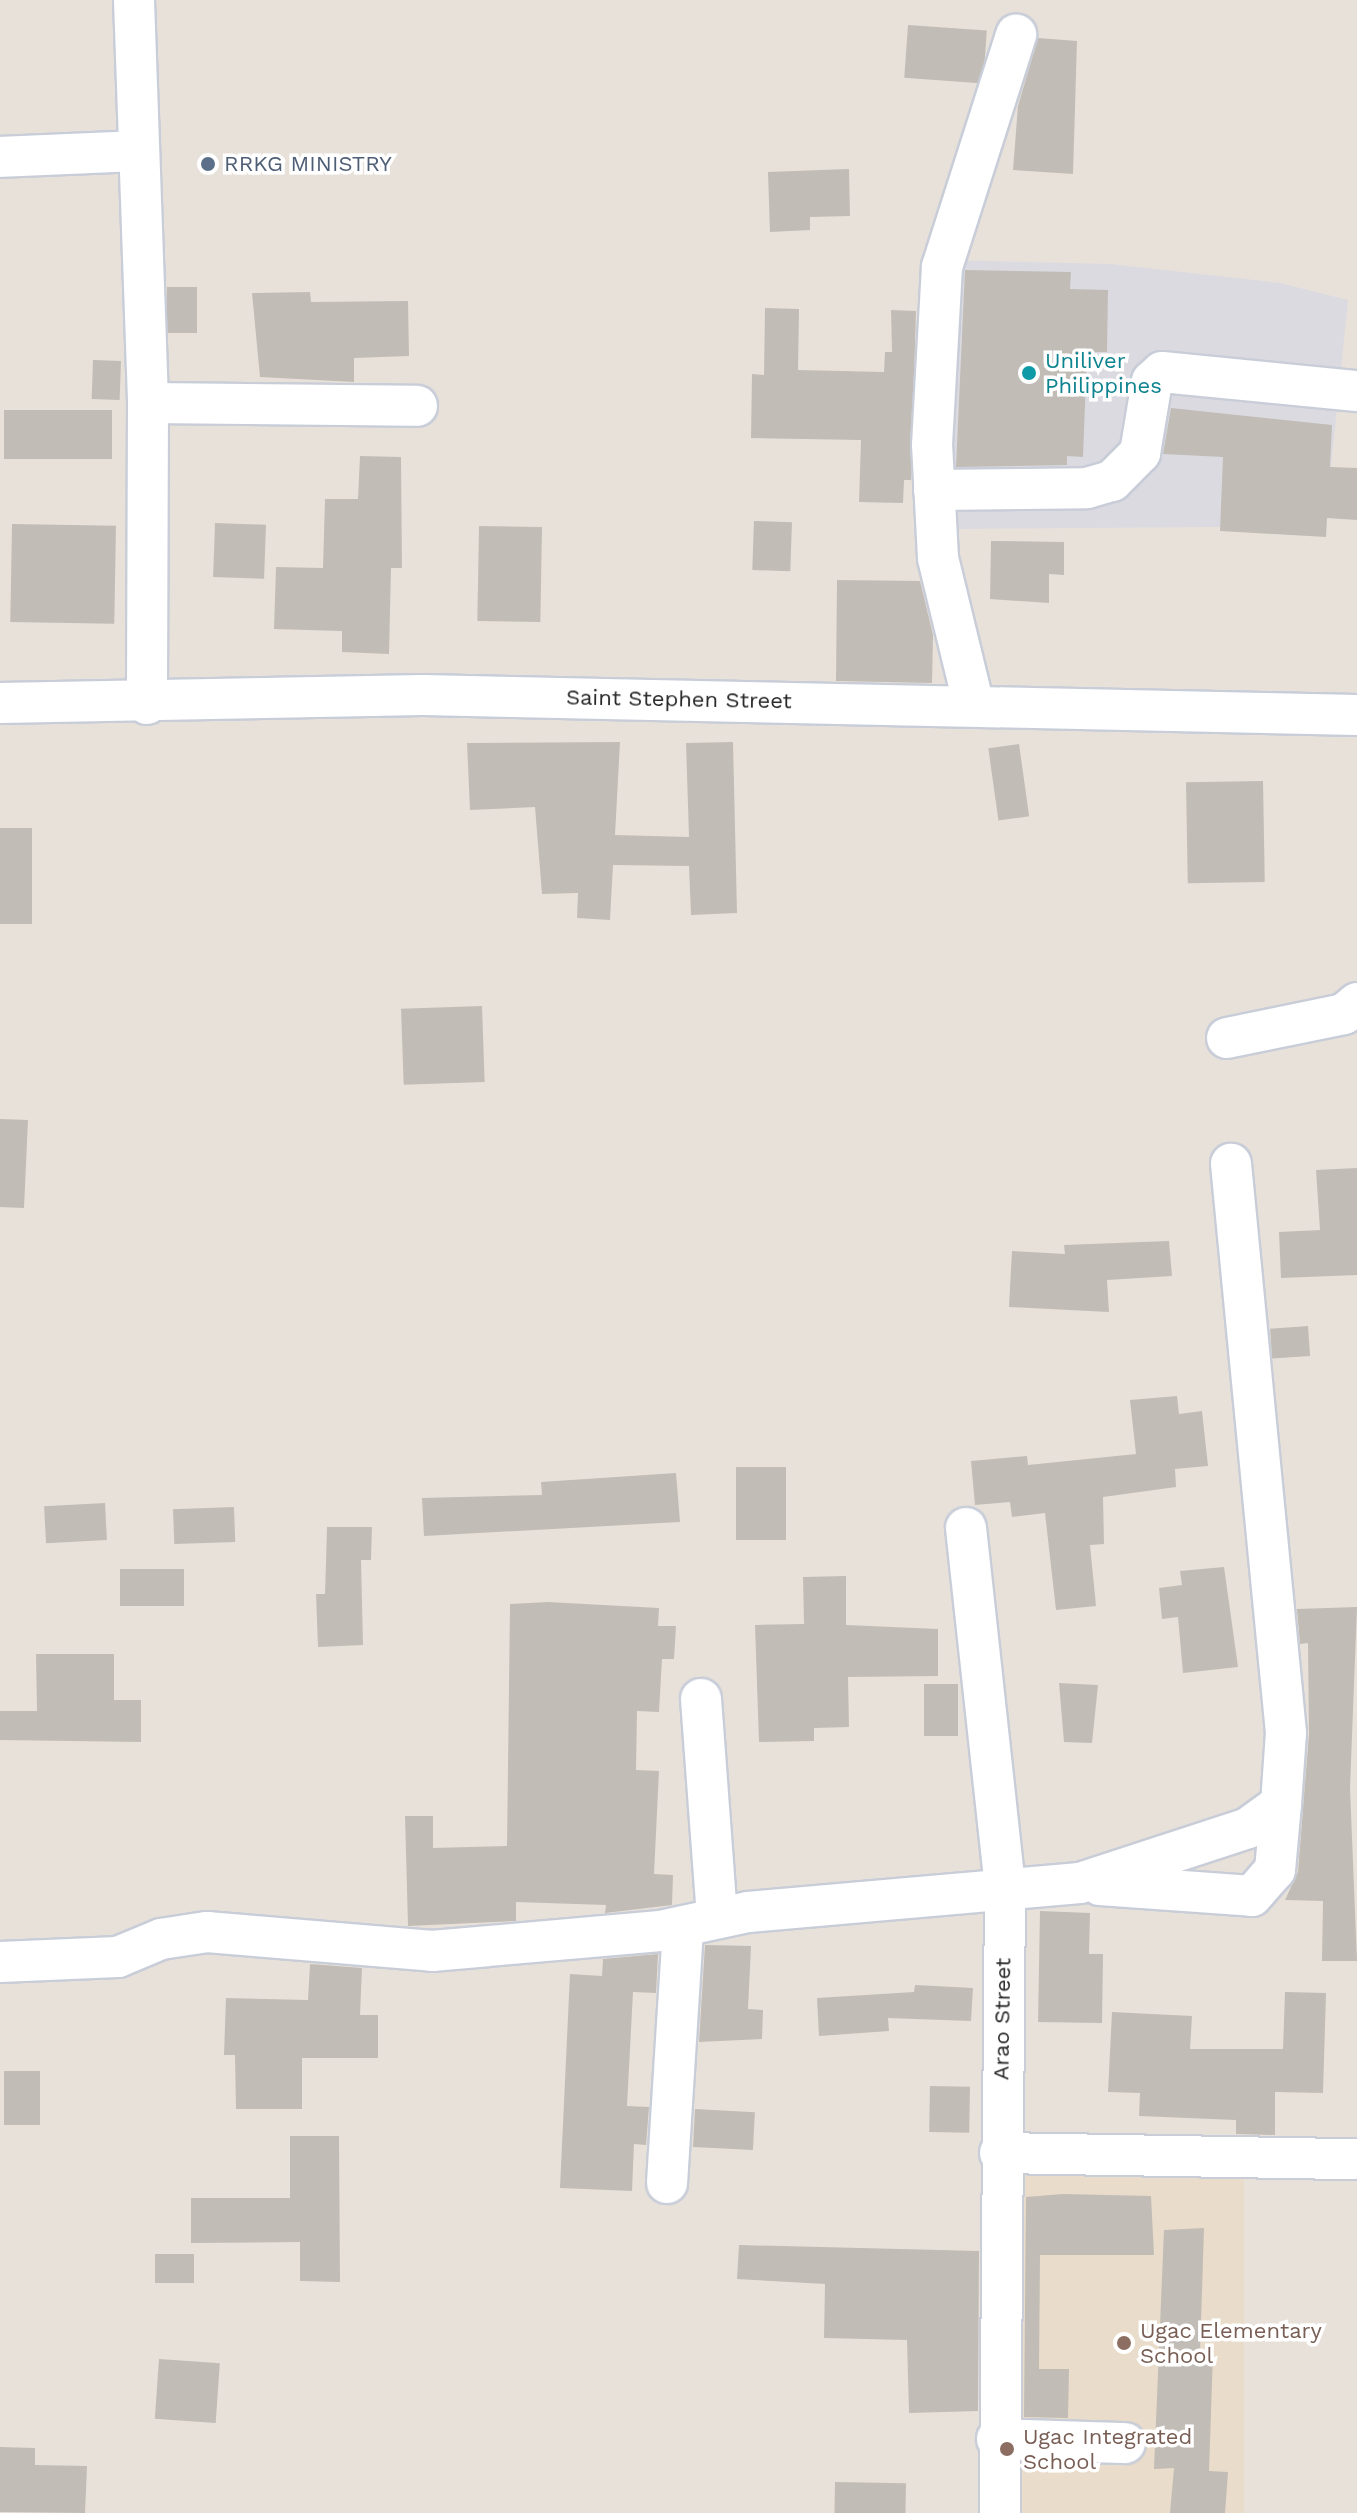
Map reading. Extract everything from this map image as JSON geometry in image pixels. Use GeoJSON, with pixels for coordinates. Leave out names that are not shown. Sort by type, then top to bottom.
{"type":"FeatureCollection","features":[{"type":"Feature","properties":{"kind":"street"},"geometry":{"type":"LineString","coordinates":[[134,0],[136,151],[148,403],[147,704]]}},
{"type":"Feature","properties":{"kind":"street"},"geometry":{"type":"LineString","coordinates":[[974,706],[938,558],[934,490],[948,230],[983,155],[1016,35]]}},
{"type":"Feature","properties":{"kind":"street"},"geometry":{"type":"LineString","coordinates":[[0,157],[136,151]]}},
{"type":"Feature","properties":{"kind":"street"},"geometry":{"type":"LineString","coordinates":[[934,490],[1087,488],[1112,481],[1140,453],[1152,381],[1162,372],[1357,391]]}},
{"type":"Feature","properties":{"kind":"street"},"geometry":{"type":"LineString","coordinates":[[148,403],[417,406]]}},
{"type":"Feature","properties":{"kind":"street","name":"Saint Stephen Street"},"geometry":{"type":"LineString","coordinates":[[0,703],[147,704],[423,695],[1357,715]]}},
{"type":"Feature","properties":{"kind":"street"},"geometry":{"type":"LineString","coordinates":[[1227,1038],[1344,1014],[1357,1003]]}},
{"type":"Feature","properties":{"kind":"street"},"geometry":{"type":"LineString","coordinates":[[0,1962],[118,1957],[207,1932],[432,1951],[1005,1886],[1080,1883],[1252,1896],[1275,1870],[1286,1733],[1231,1164]]}},
{"type":"Feature","properties":{"kind":"street","name":"Arao Street"},"geometry":{"type":"LineString","coordinates":[[966,1528],[1005,1886],[997,2439],[1000,2513]]}},
{"type":"Feature","properties":{"kind":"street"},"geometry":{"type":"LineString","coordinates":[[667,2183],[700,1921],[701,1699]]}},
{"type":"Feature","properties":{"kind":"street"},"geometry":{"type":"LineString","coordinates":[[1080,1883],[1248,1828],[1281,1804]]}},
{"type":"Feature","properties":{"kind":"street"},"geometry":{"type":"LineString","coordinates":[[1000,2153],[1357,2159]]}},
{"type":"Feature","properties":{"kind":"street"},"geometry":{"type":"LineString","coordinates":[[997,2439],[1125,2443]]}},
{"type":"Feature","properties":{"kind":"shaded area"},"geometry":{"type":"Polygon","coordinates":[[[948,260],[1110,264],[1280,283],[1348,300],[1325,526],[957,529],[944,475],[948,260]]]}},
{"type":"Feature","properties":{"kind":"shaded area","name":"Ugac Elementary School"},"geometry":{"type":"Polygon","coordinates":[[[1009,2172],[1244,2172],[1244,2513],[1009,2513],[1009,2172]]]}},
{"type":"Feature","properties":{"kind":"building"},"geometry":{"type":"Polygon","coordinates":[[[908,25],[987,31],[983,83],[904,78],[908,25]]]}},
{"type":"Feature","properties":{"kind":"building"},"geometry":{"type":"Polygon","coordinates":[[[1038,38],[1077,41],[1073,174],[1013,170],[1018,106],[1038,38]]]}},
{"type":"Feature","properties":{"kind":"building"},"geometry":{"type":"Polygon","coordinates":[[[849,169],[850,216],[810,217],[810,230],[770,232],[768,172],[849,169]]]}},
{"type":"Feature","properties":{"kind":"building","name":"Uniliver Philippines"},"geometry":{"type":"Polygon","coordinates":[[[965,270],[1071,272],[1070,289],[1108,290],[1107,352],[1087,352],[1083,457],[1067,456],[1067,465],[956,467],[965,270]]]}},
{"type":"Feature","properties":{"kind":"building"},"geometry":{"type":"Polygon","coordinates":[[[167,287],[197,287],[197,333],[167,333],[167,287]]]}},
{"type":"Feature","properties":{"kind":"building"},"geometry":{"type":"Polygon","coordinates":[[[310,292],[311,302],[408,301],[409,356],[354,358],[354,382],[260,377],[252,293],[310,292]]]}},
{"type":"Feature","properties":{"kind":"building"},"geometry":{"type":"Polygon","coordinates":[[[765,308],[799,309],[798,370],[884,372],[885,352],[892,352],[891,310],[916,311],[911,480],[904,480],[903,503],[859,502],[861,440],[751,438],[752,374],[764,375],[765,308]]]}},
{"type":"Feature","properties":{"kind":"building"},"geometry":{"type":"Polygon","coordinates":[[[93,360],[121,361],[120,400],[92,399],[93,360]]]}},
{"type":"Feature","properties":{"kind":"building"},"geometry":{"type":"Polygon","coordinates":[[[1171,408],[1332,425],[1330,467],[1357,468],[1357,520],[1327,518],[1326,537],[1220,531],[1223,457],[1163,454],[1171,408]]]}},
{"type":"Feature","properties":{"kind":"building"},"geometry":{"type":"Polygon","coordinates":[[[4,410],[112,410],[112,459],[4,459],[4,410]]]}},
{"type":"Feature","properties":{"kind":"building"},"geometry":{"type":"Polygon","coordinates":[[[360,456],[401,457],[402,568],[391,568],[389,654],[342,652],[342,631],[274,629],[276,567],[323,568],[325,499],[358,499],[360,456]]]}},
{"type":"Feature","properties":{"kind":"building"},"geometry":{"type":"Polygon","coordinates":[[[754,521],[792,522],[790,571],[752,570],[754,521]]]}},
{"type":"Feature","properties":{"kind":"building"},"geometry":{"type":"Polygon","coordinates":[[[215,523],[266,525],[264,579],[213,577],[215,523]]]}},
{"type":"Feature","properties":{"kind":"building"},"geometry":{"type":"Polygon","coordinates":[[[12,524],[116,526],[114,624],[10,622],[12,524]]]}},
{"type":"Feature","properties":{"kind":"building"},"geometry":{"type":"Polygon","coordinates":[[[479,526],[542,527],[540,622],[477,621],[479,526]]]}},
{"type":"Feature","properties":{"kind":"building"},"geometry":{"type":"Polygon","coordinates":[[[991,541],[1064,542],[1064,575],[1049,574],[1049,603],[990,599],[991,541]]]}},
{"type":"Feature","properties":{"kind":"building"},"geometry":{"type":"Polygon","coordinates":[[[837,580],[920,581],[933,635],[932,683],[836,681],[837,580]]]}},
{"type":"Feature","properties":{"kind":"building"},"geometry":{"type":"Polygon","coordinates":[[[620,742],[615,835],[689,837],[686,743],[733,742],[737,913],[691,915],[689,866],[613,865],[610,920],[577,918],[578,893],[542,894],[535,807],[470,810],[467,743],[620,742]]]}},
{"type":"Feature","properties":{"kind":"building"},"geometry":{"type":"Polygon","coordinates":[[[1019,744],[1029,816],[998,821],[988,748],[1019,744]]]}},
{"type":"Feature","properties":{"kind":"building"},"geometry":{"type":"Polygon","coordinates":[[[1263,781],[1265,882],[1188,883],[1186,782],[1263,781]]]}},
{"type":"Feature","properties":{"kind":"building"},"geometry":{"type":"Polygon","coordinates":[[[0,828],[32,828],[32,924],[0,924],[0,828]]]}},
{"type":"Feature","properties":{"kind":"building"},"geometry":{"type":"Polygon","coordinates":[[[482,1006],[485,1082],[404,1085],[401,1009],[482,1006]]]}},
{"type":"Feature","properties":{"kind":"building"},"geometry":{"type":"Polygon","coordinates":[[[0,1119],[28,1120],[24,1208],[0,1207],[0,1119]]]}},
{"type":"Feature","properties":{"kind":"building"},"geometry":{"type":"Polygon","coordinates":[[[1357,1168],[1357,1275],[1281,1278],[1279,1232],[1320,1230],[1316,1170],[1357,1168]]]}},
{"type":"Feature","properties":{"kind":"building"},"geometry":{"type":"Polygon","coordinates":[[[1169,1241],[1172,1276],[1107,1280],[1109,1312],[1009,1307],[1012,1251],[1065,1254],[1064,1245],[1169,1241]]]}},
{"type":"Feature","properties":{"kind":"building"},"geometry":{"type":"Polygon","coordinates":[[[1308,1326],[1310,1356],[1272,1359],[1270,1329],[1308,1326]]]}},
{"type":"Feature","properties":{"kind":"building"},"geometry":{"type":"Polygon","coordinates":[[[1177,1396],[1179,1414],[1202,1411],[1208,1466],[1175,1469],[1176,1487],[1103,1497],[1104,1544],[1090,1545],[1096,1606],[1056,1610],[1045,1513],[1012,1517],[1010,1502],[975,1505],[971,1461],[1027,1456],[1028,1465],[1136,1454],[1130,1400],[1177,1396]]]}},
{"type":"Feature","properties":{"kind":"building"},"geometry":{"type":"Polygon","coordinates":[[[736,1467],[786,1467],[786,1540],[736,1540],[736,1467]]]}},
{"type":"Feature","properties":{"kind":"building"},"geometry":{"type":"Polygon","coordinates":[[[676,1473],[680,1522],[424,1536],[422,1498],[542,1495],[541,1482],[676,1473]]]}},
{"type":"Feature","properties":{"kind":"building"},"geometry":{"type":"Polygon","coordinates":[[[105,1503],[107,1540],[46,1543],[44,1506],[105,1503]]]}},
{"type":"Feature","properties":{"kind":"building"},"geometry":{"type":"Polygon","coordinates":[[[234,1507],[235,1542],[174,1544],[173,1509],[234,1507]]]}},
{"type":"Feature","properties":{"kind":"building"},"geometry":{"type":"Polygon","coordinates":[[[327,1527],[372,1527],[371,1560],[361,1560],[363,1645],[318,1647],[316,1594],[325,1594],[327,1527]]]}},
{"type":"Feature","properties":{"kind":"building"},"geometry":{"type":"Polygon","coordinates":[[[1224,1567],[1238,1667],[1183,1673],[1178,1617],[1162,1619],[1159,1588],[1182,1585],[1180,1571],[1224,1567]]]}},
{"type":"Feature","properties":{"kind":"building"},"geometry":{"type":"Polygon","coordinates":[[[120,1569],[184,1569],[184,1606],[120,1606],[120,1569]]]}},
{"type":"Feature","properties":{"kind":"building"},"geometry":{"type":"Polygon","coordinates":[[[846,1576],[846,1625],[938,1629],[938,1676],[848,1677],[849,1727],[814,1728],[814,1741],[759,1742],[755,1625],[804,1624],[803,1577],[846,1576]]]}},
{"type":"Feature","properties":{"kind":"building"},"geometry":{"type":"Polygon","coordinates":[[[548,1602],[659,1608],[658,1626],[676,1626],[674,1659],[662,1659],[659,1712],[637,1711],[636,1770],[659,1771],[654,1874],[673,1875],[672,1905],[605,1913],[606,1905],[516,1902],[516,1921],[408,1926],[405,1816],[433,1816],[433,1848],[507,1846],[510,1604],[548,1602]]]}},
{"type":"Feature","properties":{"kind":"building"},"geometry":{"type":"Polygon","coordinates":[[[1357,1607],[1350,1788],[1357,1961],[1322,1961],[1323,1901],[1285,1900],[1298,1872],[1309,1734],[1308,1643],[1300,1644],[1297,1609],[1357,1607]]]}},
{"type":"Feature","properties":{"kind":"building"},"geometry":{"type":"Polygon","coordinates":[[[36,1654],[114,1654],[114,1700],[141,1700],[141,1742],[0,1740],[0,1711],[37,1711],[36,1654]]]}},
{"type":"Feature","properties":{"kind":"building"},"geometry":{"type":"Polygon","coordinates":[[[1059,1683],[1098,1685],[1092,1743],[1064,1742],[1059,1683]]]}},
{"type":"Feature","properties":{"kind":"building"},"geometry":{"type":"Polygon","coordinates":[[[924,1684],[958,1684],[958,1736],[924,1736],[924,1684]]]}},
{"type":"Feature","properties":{"kind":"building"},"geometry":{"type":"Polygon","coordinates":[[[1040,1911],[1090,1913],[1089,1954],[1103,1954],[1102,2023],[1038,2022],[1040,1911]]]}},
{"type":"Feature","properties":{"kind":"building"},"geometry":{"type":"Polygon","coordinates":[[[705,1945],[751,1946],[748,2009],[763,2010],[762,2039],[699,2042],[705,1945]]]}},
{"type":"Feature","properties":{"kind":"building"},"geometry":{"type":"Polygon","coordinates":[[[658,1954],[656,1993],[633,1992],[627,2106],[649,2107],[646,2145],[634,2144],[632,2191],[560,2188],[570,1974],[602,1976],[603,1959],[658,1954]]]}},
{"type":"Feature","properties":{"kind":"building"},"geometry":{"type":"Polygon","coordinates":[[[310,1964],[362,1968],[360,2015],[378,2015],[378,2058],[302,2058],[302,2109],[236,2109],[235,2055],[224,2055],[226,1998],[308,2000],[310,1964]]]}},
{"type":"Feature","properties":{"kind":"building"},"geometry":{"type":"Polygon","coordinates":[[[915,1985],[973,1988],[971,2021],[888,2018],[889,2031],[819,2036],[817,1998],[914,1992],[915,1985]]]}},
{"type":"Feature","properties":{"kind":"building"},"geometry":{"type":"Polygon","coordinates":[[[1285,1992],[1326,1993],[1323,2093],[1275,2092],[1275,2135],[1236,2134],[1236,2120],[1139,2116],[1140,2093],[1108,2092],[1112,2012],[1192,2016],[1190,2049],[1283,2049],[1285,1992]]]}},
{"type":"Feature","properties":{"kind":"building"},"geometry":{"type":"Polygon","coordinates":[[[4,2071],[40,2071],[40,2125],[4,2125],[4,2071]]]}},
{"type":"Feature","properties":{"kind":"building"},"geometry":{"type":"Polygon","coordinates":[[[930,2086],[970,2087],[969,2133],[929,2132],[930,2086]]]}},
{"type":"Feature","properties":{"kind":"building"},"geometry":{"type":"Polygon","coordinates":[[[695,2109],[755,2112],[753,2150],[693,2147],[695,2109]]]}},
{"type":"Feature","properties":{"kind":"building"},"geometry":{"type":"Polygon","coordinates":[[[290,2136],[339,2136],[340,2282],[300,2281],[300,2242],[191,2243],[191,2198],[290,2198],[290,2136]]]}},
{"type":"Feature","properties":{"kind":"building"},"geometry":{"type":"Polygon","coordinates":[[[1063,2194],[1151,2196],[1154,2255],[1040,2255],[1039,2369],[1069,2369],[1068,2418],[1024,2417],[1026,2197],[1063,2194]]]}},
{"type":"Feature","properties":{"kind":"building"},"geometry":{"type":"Polygon","coordinates":[[[1204,2228],[1200,2353],[1213,2353],[1209,2471],[1228,2472],[1225,2513],[1170,2513],[1174,2468],[1154,2469],[1164,2230],[1204,2228]]]}},
{"type":"Feature","properties":{"kind":"building"},"geometry":{"type":"Polygon","coordinates":[[[739,2245],[979,2251],[978,2411],[909,2413],[907,2340],[824,2338],[825,2284],[737,2279],[739,2245]]]}},
{"type":"Feature","properties":{"kind":"building"},"geometry":{"type":"Polygon","coordinates":[[[155,2254],[194,2254],[194,2283],[155,2283],[155,2254]]]}},
{"type":"Feature","properties":{"kind":"building"},"geometry":{"type":"Polygon","coordinates":[[[159,2359],[220,2363],[216,2423],[155,2419],[159,2359]]]}},
{"type":"Feature","properties":{"kind":"building"},"geometry":{"type":"Polygon","coordinates":[[[0,2447],[35,2448],[35,2465],[87,2466],[85,2513],[0,2512],[0,2447]]]}},
{"type":"Feature","properties":{"kind":"building"},"geometry":{"type":"Polygon","coordinates":[[[835,2482],[906,2483],[905,2513],[834,2513],[835,2482]]]}},
{"type":"Feature","properties":{"kind":"place","name":"RRKG MINISTRY"},"geometry":{"type":"Point","coordinates":[208,164]}},
{"type":"Feature","properties":{"kind":"place","name":"Uniliver Philippines"},"geometry":{"type":"Point","coordinates":[1029,373]}},
{"type":"Feature","properties":{"kind":"place","name":"Ugac Elementary School"},"geometry":{"type":"Point","coordinates":[1124,2343]}},
{"type":"Feature","properties":{"kind":"place","name":"Ugac Integrated School"},"geometry":{"type":"Point","coordinates":[1007,2449]}}]}
